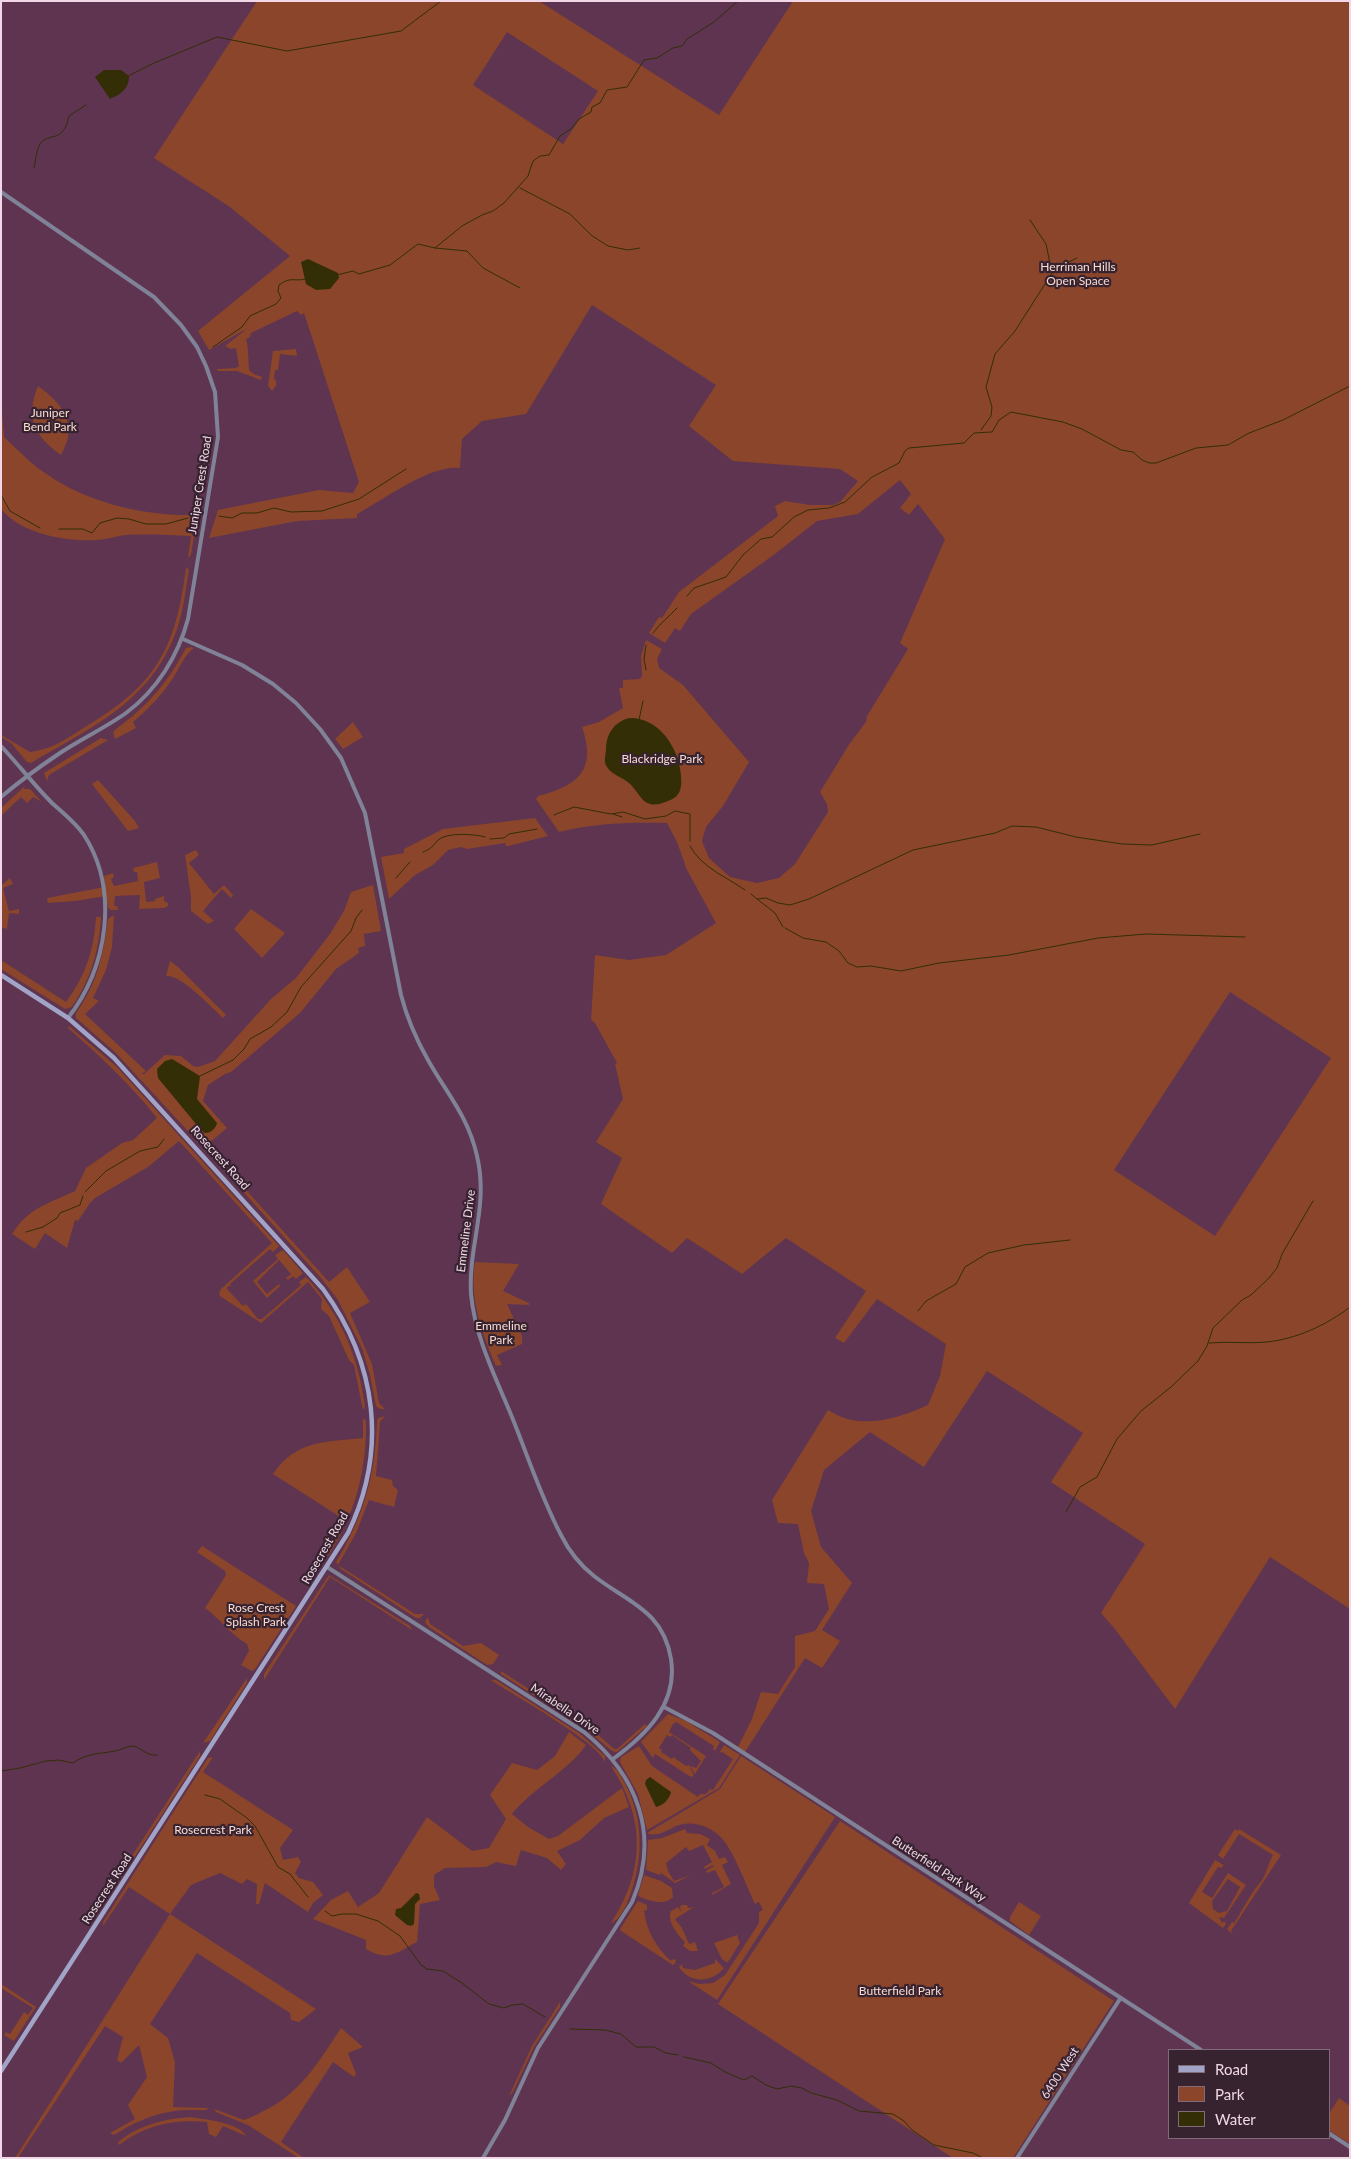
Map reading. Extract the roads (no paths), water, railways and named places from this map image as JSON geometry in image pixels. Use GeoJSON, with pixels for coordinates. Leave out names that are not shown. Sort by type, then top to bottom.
{"type":"FeatureCollection","features":[{"type":"Feature","properties":{"kind":"main road","name":"Rosecrest Road"},"geometry":{"type":"LineString","coordinates":[[1,975],[68,1018],[104,1048],[309,1272],[336,1306],[351,1334],[363,1364],[372,1414],[372,1450],[368,1476],[360,1506],[348,1533],[1,2071]]}},
{"type":"Feature","properties":{"kind":"street","name":"Juniper Crest Road"},"geometry":{"type":"LineString","coordinates":[[1,192],[147,291],[168,310],[190,337],[211,378],[216,399],[218,437],[188,619],[183,639],[175,658],[151,690],[126,713],[27,775],[1,797]]}},
{"type":"Feature","properties":{"kind":"street","name":"Emmeline Drive"},"geometry":{"type":"LineString","coordinates":[[183,639],[242,665],[273,684],[296,703],[320,728],[341,758],[366,813],[401,995],[409,1023],[427,1058],[472,1132],[478,1159],[481,1183],[481,1210],[471,1261],[470,1278],[477,1328],[566,1546],[580,1564],[593,1575],[646,1611],[664,1637],[671,1660],[671,1672],[664,1707],[647,1731],[613,1759]]}},
{"type":"Feature","properties":{"kind":"street"},"geometry":{"type":"LineString","coordinates":[[1,746],[83,834],[94,857],[102,887],[104,924],[99,959],[87,989],[68,1018]]}},
{"type":"Feature","properties":{"kind":"street","name":"Mirabella Drive"},"geometry":{"type":"LineString","coordinates":[[327,1567],[584,1732],[613,1759],[633,1793],[642,1824],[644,1854],[636,1891],[624,1916],[538,2048],[508,2113],[483,2158]]}},
{"type":"Feature","properties":{"kind":"street","name":"Butterfield Park Way"},"geometry":{"type":"LineString","coordinates":[[664,1707],[713,1733],[1199,2049]]}},
{"type":"Feature","properties":{"kind":"street","name":"6400 West"},"geometry":{"type":"LineString","coordinates":[[1016,2158],[1120,1999]]}},
{"type":"Feature","properties":{"kind":"street"},"geometry":{"type":"LineString","coordinates":[[1331,2135],[1350,2147]]}},
{"type":"Feature","properties":{"kind":"water"},"geometry":{"type":"Polygon","coordinates":[[[104,70],[121,70],[129,76],[128,84],[124,90],[110,99],[95,77],[104,70]]]}},
{"type":"Feature","properties":{"kind":"water"},"geometry":{"type":"Polygon","coordinates":[[[308,259],[338,273],[339,278],[330,289],[316,290],[306,284],[301,262],[308,259]]]}},
{"type":"Feature","properties":{"kind":"water"},"geometry":{"type":"Polygon","coordinates":[[[629,718],[640,719],[650,723],[659,729],[672,746],[680,767],[681,781],[678,795],[672,799],[653,805],[644,801],[629,783],[609,770],[606,765],[607,738],[619,722],[629,718]]]}},
{"type":"Feature","properties":{"kind":"water"},"geometry":{"type":"Polygon","coordinates":[[[172,1059],[200,1076],[197,1099],[217,1123],[211,1131],[205,1133],[201,1130],[158,1078],[157,1069],[165,1061],[172,1059]]]}},
{"type":"Feature","properties":{"kind":"water"},"geometry":{"type":"Polygon","coordinates":[[[650,1777],[671,1792],[666,1801],[656,1807],[645,1784],[646,1780],[650,1777]]]}},
{"type":"Feature","properties":{"kind":"water"},"geometry":{"type":"Polygon","coordinates":[[[416,1893],[419,1894],[420,1899],[415,1904],[414,1924],[411,1926],[395,1915],[396,1909],[401,1908],[416,1893]]]}},
{"type":"Feature","properties":{"kind":"waterway"},"geometry":{"type":"LineString","coordinates":[[128,76],[217,37],[287,51],[401,31],[441,1]]}},
{"type":"Feature","properties":{"kind":"waterway"},"geometry":{"type":"LineString","coordinates":[[435,248],[462,226],[493,211],[504,203],[528,176],[533,161],[540,156],[549,155],[560,136],[572,128],[579,119],[591,112],[592,107],[600,103],[607,90],[627,87],[644,60],[657,58],[673,48],[682,46],[687,39],[714,22],[738,1]]}},
{"type":"Feature","properties":{"kind":"waterway"},"geometry":{"type":"LineString","coordinates":[[34,168],[40,144],[47,138],[60,134],[69,116],[86,105]]}},
{"type":"Feature","properties":{"kind":"waterway"},"geometry":{"type":"LineString","coordinates":[[520,188],[570,214],[591,235],[608,246],[628,250],[640,248]]}},
{"type":"Feature","properties":{"kind":"waterway"},"geometry":{"type":"LineString","coordinates":[[981,430],[991,416],[992,407],[986,387],[995,354],[1015,331],[1052,273],[1046,244],[1030,220]]}},
{"type":"Feature","properties":{"kind":"waterway"},"geometry":{"type":"LineString","coordinates":[[337,275],[353,271],[359,274],[390,265],[418,244],[435,248],[467,251],[483,268],[520,288]]}},
{"type":"Feature","properties":{"kind":"waterway"},"geometry":{"type":"LineString","coordinates":[[1052,273],[1060,266],[1077,258]]}},
{"type":"Feature","properties":{"kind":"waterway"},"geometry":{"type":"LineString","coordinates":[[213,347],[242,327],[250,316],[276,304],[281,298],[278,291],[279,285],[283,282],[306,279]]}},
{"type":"Feature","properties":{"kind":"waterway"},"geometry":{"type":"LineString","coordinates":[[687,596],[694,588],[726,577],[743,555],[761,539],[772,537],[794,517],[808,510],[829,508],[845,502],[872,477],[899,463],[905,451],[909,448],[964,443],[974,433],[992,432],[999,420],[1011,412],[1063,422],[1082,429],[1121,450],[1133,452],[1142,460],[1156,463],[1196,448],[1228,445],[1249,433],[1283,420],[1350,386]]}},
{"type":"Feature","properties":{"kind":"waterway"},"geometry":{"type":"LineString","coordinates":[[219,516],[232,518],[242,513],[257,513],[274,508],[291,512],[322,511],[359,499],[406,469]]}},
{"type":"Feature","properties":{"kind":"waterway"},"geometry":{"type":"LineString","coordinates":[[1,495],[10,511],[40,528]]}},
{"type":"Feature","properties":{"kind":"waterway"},"geometry":{"type":"LineString","coordinates":[[59,529],[83,529],[92,533],[100,523],[117,518],[146,524],[166,524],[188,518]]}},
{"type":"Feature","properties":{"kind":"waterway"},"geometry":{"type":"LineString","coordinates":[[653,633],[677,608]]}},
{"type":"Feature","properties":{"kind":"waterway"},"geometry":{"type":"LineString","coordinates":[[646,645],[644,659],[646,670]]}},
{"type":"Feature","properties":{"kind":"waterway"},"geometry":{"type":"LineString","coordinates":[[639,720],[643,701]]}},
{"type":"Feature","properties":{"kind":"waterway"},"geometry":{"type":"LineString","coordinates":[[554,815],[574,807],[611,814],[623,812],[645,819],[666,816],[675,811],[690,814],[690,841]]}},
{"type":"Feature","properties":{"kind":"waterway"},"geometry":{"type":"LineString","coordinates":[[613,814],[622,817]]}},
{"type":"Feature","properties":{"kind":"waterway"},"geometry":{"type":"LineString","coordinates":[[751,894],[757,899],[766,898],[790,905],[809,899],[913,850],[995,833],[1012,826],[1036,827],[1076,837],[1122,844],[1152,845],[1200,834]]}},
{"type":"Feature","properties":{"kind":"waterway"},"geometry":{"type":"LineString","coordinates":[[490,839],[504,838],[509,834],[537,829]]}},
{"type":"Feature","properties":{"kind":"waterway"},"geometry":{"type":"LineString","coordinates":[[423,852],[432,847],[442,837],[454,835],[485,837]]}},
{"type":"Feature","properties":{"kind":"waterway"},"geometry":{"type":"LineString","coordinates":[[690,846],[707,866],[745,890]]}},
{"type":"Feature","properties":{"kind":"waterway"},"geometry":{"type":"LineString","coordinates":[[396,878],[410,862]]}},
{"type":"Feature","properties":{"kind":"waterway"},"geometry":{"type":"LineString","coordinates":[[757,899],[775,913],[783,927]]}},
{"type":"Feature","properties":{"kind":"waterway"},"geometry":{"type":"LineString","coordinates":[[200,1076],[233,1060],[244,1049],[250,1039],[271,1027],[287,1012],[301,987],[351,931],[356,918],[362,910]]}},
{"type":"Feature","properties":{"kind":"waterway"},"geometry":{"type":"LineString","coordinates":[[785,928],[803,938],[826,942],[839,951],[848,963],[857,967],[871,966],[901,971],[939,963],[1009,955],[1098,938],[1146,934],[1245,937]]}},
{"type":"Feature","properties":{"kind":"waterway"},"geometry":{"type":"LineString","coordinates":[[85,1192],[106,1171],[140,1151],[158,1147],[164,1139]]}},
{"type":"Feature","properties":{"kind":"waterway"},"geometry":{"type":"LineString","coordinates":[[26,1232],[43,1227],[57,1218],[60,1213],[80,1205],[83,1196]]}},
{"type":"Feature","properties":{"kind":"waterway"},"geometry":{"type":"LineString","coordinates":[[1066,1512],[1080,1487],[1097,1477],[1117,1439],[1141,1411],[1171,1387],[1198,1361],[1207,1346],[1213,1328],[1242,1300],[1251,1295],[1277,1268],[1282,1254],[1313,1201]]}},
{"type":"Feature","properties":{"kind":"waterway"},"geometry":{"type":"LineString","coordinates":[[918,1311],[926,1301],[956,1284],[965,1267],[988,1253],[1024,1245],[1070,1240]]}},
{"type":"Feature","properties":{"kind":"waterway"},"geometry":{"type":"LineString","coordinates":[[1209,1343],[1260,1343],[1289,1338],[1331,1320],[1350,1307]]}},
{"type":"Feature","properties":{"kind":"waterway"},"geometry":{"type":"LineString","coordinates":[[1,1771],[46,1761],[59,1760],[73,1763],[88,1756],[131,1746],[149,1754],[157,1755]]}},
{"type":"Feature","properties":{"kind":"waterway"},"geometry":{"type":"LineString","coordinates":[[205,1795],[220,1799],[247,1818],[255,1826],[278,1867],[290,1874],[308,1897]]}},
{"type":"Feature","properties":{"kind":"waterway"},"geometry":{"type":"LineString","coordinates":[[325,1911],[332,1916],[356,1914],[378,1921],[400,1936],[421,1965],[427,1969],[443,1971],[489,2004],[504,2008],[523,2004],[545,2017]]}},
{"type":"Feature","properties":{"kind":"waterway"},"geometry":{"type":"LineString","coordinates":[[570,2029],[605,2030],[621,2034],[636,2047],[654,2047],[666,2053],[678,2055]]}},
{"type":"Feature","properties":{"kind":"waterway"},"geometry":{"type":"LineString","coordinates":[[684,2057],[711,2063],[725,2072],[744,2080],[752,2076],[766,2085],[777,2089],[791,2086],[802,2088],[811,2093],[837,2100],[859,2111],[893,2114],[934,2145],[973,2153],[983,2158]]}},
{"type":"Feature","properties":{"kind":"park label","name":"Herriman Hills Open Space"},"geometry":{"type":"Point","coordinates":[1078,274]}},
{"type":"Feature","properties":{"kind":"park label","name":"Juniper Bend Park"},"geometry":{"type":"Point","coordinates":[50,420]}},
{"type":"Feature","properties":{"kind":"park label","name":"Blackridge Park"},"geometry":{"type":"Point","coordinates":[662,759]}},
{"type":"Feature","properties":{"kind":"park label","name":"Emmeline Park"},"geometry":{"type":"Point","coordinates":[501,1333]}},
{"type":"Feature","properties":{"kind":"park label","name":"Rose Crest Splash Park"},"geometry":{"type":"Point","coordinates":[256,1615]}},
{"type":"Feature","properties":{"kind":"park label","name":"Rosecrest Park"},"geometry":{"type":"Point","coordinates":[213,1830]}},
{"type":"Feature","properties":{"kind":"park label","name":"Butterfield Park"},"geometry":{"type":"Point","coordinates":[900,1991]}}]}
